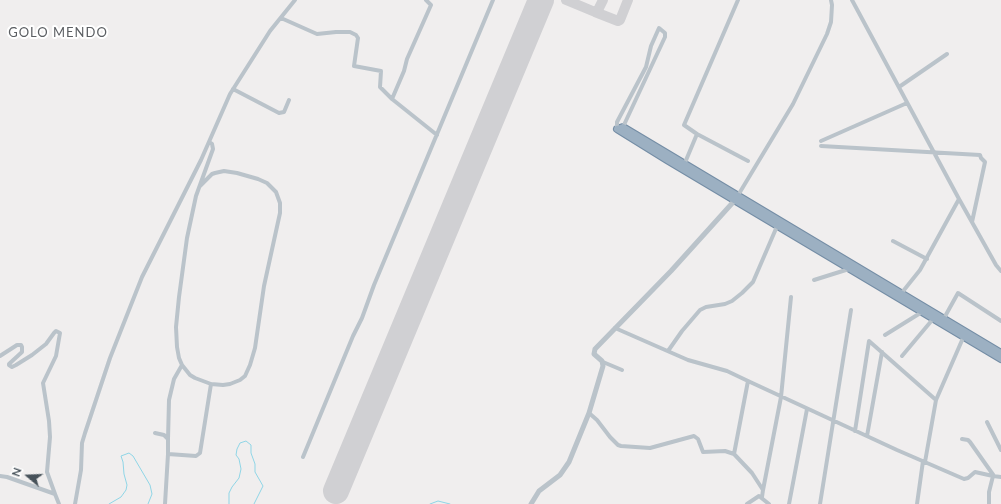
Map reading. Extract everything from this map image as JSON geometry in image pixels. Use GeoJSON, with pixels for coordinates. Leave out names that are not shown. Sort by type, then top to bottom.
{"type":"FeatureCollection","features":[{"type":"Feature","properties":{"kind":"highway"},"geometry":{"type":"LineString","coordinates":[[620,128],[684,165],[707,181]]}},
{"type":"Feature","properties":{"kind":"highway"},"geometry":{"type":"LineString","coordinates":[[620,128],[736,199],[900,296],[1001,359]]}},
{"type":"Feature","properties":{"kind":"highway"},"geometry":{"type":"LineString","coordinates":[[778,224],[849,269],[870,278]]}},
{"type":"Feature","properties":{"kind":"highway"},"geometry":{"type":"LineString","coordinates":[[923,310],[933,320],[942,322]]}},
{"type":"Feature","properties":{"kind":"highway"},"geometry":{"type":"LineString","coordinates":[[966,337],[1001,353]]}},
{"type":"Feature","properties":{"kind":"street"},"geometry":{"type":"LineString","coordinates":[[75,504],[81,470],[82,443],[110,358],[142,276],[201,160],[233,88],[270,31],[295,0]]}},
{"type":"Feature","properties":{"kind":"street"},"geometry":{"type":"LineString","coordinates":[[392,99],[404,71],[407,59],[432,2],[426,0]]}},
{"type":"Feature","properties":{"kind":"street"},"geometry":{"type":"LineString","coordinates":[[303,457],[493,0]]}},
{"type":"Feature","properties":{"kind":"street"},"geometry":{"type":"LineString","coordinates":[[738,0],[684,126],[748,161]]}},
{"type":"Feature","properties":{"kind":"street"},"geometry":{"type":"LineString","coordinates":[[622,370],[603,362],[595,356],[594,352],[671,271],[736,199],[793,104],[828,34],[831,22],[831,0]]}},
{"type":"Feature","properties":{"kind":"street"},"geometry":{"type":"LineString","coordinates":[[852,0],[959,199],[996,265],[1001,271]]}},
{"type":"Feature","properties":{"kind":"street"},"geometry":{"type":"LineString","coordinates":[[281,18],[317,34],[350,32],[356,35],[358,38],[354,66],[382,71],[380,87],[392,99],[437,135]]}},
{"type":"Feature","properties":{"kind":"street"},"geometry":{"type":"LineString","coordinates":[[659,28],[665,33],[665,37],[620,128],[617,122],[646,67],[651,46],[659,28]]}},
{"type":"Feature","properties":{"kind":"street"},"geometry":{"type":"LineString","coordinates":[[899,87],[947,54]]}},
{"type":"Feature","properties":{"kind":"street"},"geometry":{"type":"LineString","coordinates":[[233,88],[279,113],[284,112],[289,100]]}},
{"type":"Feature","properties":{"kind":"street"},"geometry":{"type":"LineString","coordinates":[[820,141],[907,103]]}},
{"type":"Feature","properties":{"kind":"street"},"geometry":{"type":"LineString","coordinates":[[684,165],[697,134]]}},
{"type":"Feature","properties":{"kind":"street"},"geometry":{"type":"LineString","coordinates":[[200,186],[212,174],[224,171],[237,173],[267,183],[276,192],[280,203],[280,212],[264,287],[255,348],[250,365],[245,376],[235,383],[223,385],[211,384],[195,378],[186,371],[179,358],[177,347],[176,327],[187,238],[196,196],[213,149],[212,144],[209,142]]}},
{"type":"Feature","properties":{"kind":"street"},"geometry":{"type":"LineString","coordinates":[[821,146],[980,155],[984,161],[972,222]]}},
{"type":"Feature","properties":{"kind":"street"},"geometry":{"type":"LineString","coordinates":[[900,296],[927,259],[959,199]]}},
{"type":"Feature","properties":{"kind":"street"},"geometry":{"type":"LineString","coordinates":[[668,352],[682,331],[700,310],[706,307],[732,301],[753,282],[778,224]]}},
{"type":"Feature","properties":{"kind":"street"},"geometry":{"type":"LineString","coordinates":[[893,242],[927,259]]}},
{"type":"Feature","properties":{"kind":"street"},"geometry":{"type":"LineString","coordinates":[[814,280],[849,269]]}},
{"type":"Feature","properties":{"kind":"street"},"geometry":{"type":"LineString","coordinates":[[942,322],[958,293],[1001,320]]}},
{"type":"Feature","properties":{"kind":"street"},"geometry":{"type":"LineString","coordinates":[[762,497],[781,397],[791,297]]}},
{"type":"Feature","properties":{"kind":"street"},"geometry":{"type":"LineString","coordinates":[[820,504],[851,310]]}},
{"type":"Feature","properties":{"kind":"street"},"geometry":{"type":"LineString","coordinates":[[885,335],[923,310]]}},
{"type":"Feature","properties":{"kind":"street"},"geometry":{"type":"LineString","coordinates":[[902,356],[933,320]]}},
{"type":"Feature","properties":{"kind":"street"},"geometry":{"type":"LineString","coordinates":[[616,328],[688,360],[728,370],[781,397],[964,479],[968,478],[975,472],[1001,477]]}},
{"type":"Feature","properties":{"kind":"street"},"geometry":{"type":"LineString","coordinates":[[0,356],[17,345],[22,346],[22,352],[9,364],[12,367],[32,355],[46,344],[56,331],[60,333],[56,356],[43,383],[49,429],[47,472],[59,504]]}},
{"type":"Feature","properties":{"kind":"street"},"geometry":{"type":"LineString","coordinates":[[918,504],[924,462],[936,400],[966,337]]}},
{"type":"Feature","properties":{"kind":"street"},"geometry":{"type":"LineString","coordinates":[[855,431],[869,341],[936,400]]}},
{"type":"Feature","properties":{"kind":"street"},"geometry":{"type":"LineString","coordinates":[[867,436],[882,352]]}},
{"type":"Feature","properties":{"kind":"street"},"geometry":{"type":"LineString","coordinates":[[531,504],[539,491],[560,475],[566,467],[589,413],[603,362]]}},
{"type":"Feature","properties":{"kind":"street"},"geometry":{"type":"LineString","coordinates":[[164,504],[168,454],[169,400],[174,379],[182,365]]}},
{"type":"Feature","properties":{"kind":"street"},"geometry":{"type":"LineString","coordinates":[[734,454],[748,381]]}},
{"type":"Feature","properties":{"kind":"street"},"geometry":{"type":"LineString","coordinates":[[168,454],[196,456],[200,453],[211,384]]}},
{"type":"Feature","properties":{"kind":"street"},"geometry":{"type":"LineString","coordinates":[[789,504],[807,409]]}},
{"type":"Feature","properties":{"kind":"street"},"geometry":{"type":"LineString","coordinates":[[589,413],[597,420],[610,437],[621,446],[650,448],[694,436],[698,439],[703,452],[725,451],[734,454],[752,473],[763,490]]}},
{"type":"Feature","properties":{"kind":"street"},"geometry":{"type":"LineString","coordinates":[[987,422],[1001,450]]}},
{"type":"Feature","properties":{"kind":"street"},"geometry":{"type":"LineString","coordinates":[[155,433],[164,435],[168,439]]}},
{"type":"Feature","properties":{"kind":"street"},"geometry":{"type":"LineString","coordinates":[[962,439],[970,442],[994,476]]}},
{"type":"Feature","properties":{"kind":"street"},"geometry":{"type":"LineString","coordinates":[[0,476],[7,477],[55,494]]}},
{"type":"Feature","properties":{"kind":"street"},"geometry":{"type":"LineString","coordinates":[[989,504],[989,492],[994,476]]}},
{"type":"Feature","properties":{"kind":"street"},"geometry":{"type":"LineString","coordinates":[[747,504],[757,496],[762,497],[769,504]]}},
{"type":"Feature","properties":{"kind":"waterway"},"geometry":{"type":"LineString","coordinates":[[229,504],[229,493],[239,478],[241,469],[239,459],[236,455],[237,449],[240,443],[246,441],[251,445],[255,472],[263,486],[254,504]]}},
{"type":"Feature","properties":{"kind":"waterway"},"geometry":{"type":"LineString","coordinates":[[109,504],[121,497],[126,490],[127,485],[121,456],[129,453],[133,456],[150,485],[152,494],[148,504]]}},
{"type":"Feature","properties":{"kind":"waterway"},"geometry":{"type":"LineString","coordinates":[[430,504],[438,501],[450,504]]}},
{"type":"Feature","properties":{"kind":"taxiway"},"geometry":{"type":"LineString","coordinates":[[566,0],[595,12]]}},
{"type":"Feature","properties":{"kind":"taxiway"},"geometry":{"type":"LineString","coordinates":[[603,0],[598,10],[595,12],[618,21],[620,20],[628,0]]}},
{"type":"Feature","properties":{"kind":"runway"},"geometry":{"type":"LineString","coordinates":[[336,491],[541,0]]}},
{"type":"Feature","properties":{"kind":"district","name":"GOLO MENDO"},"geometry":{"type":"Point","coordinates":[58,33]}}]}
